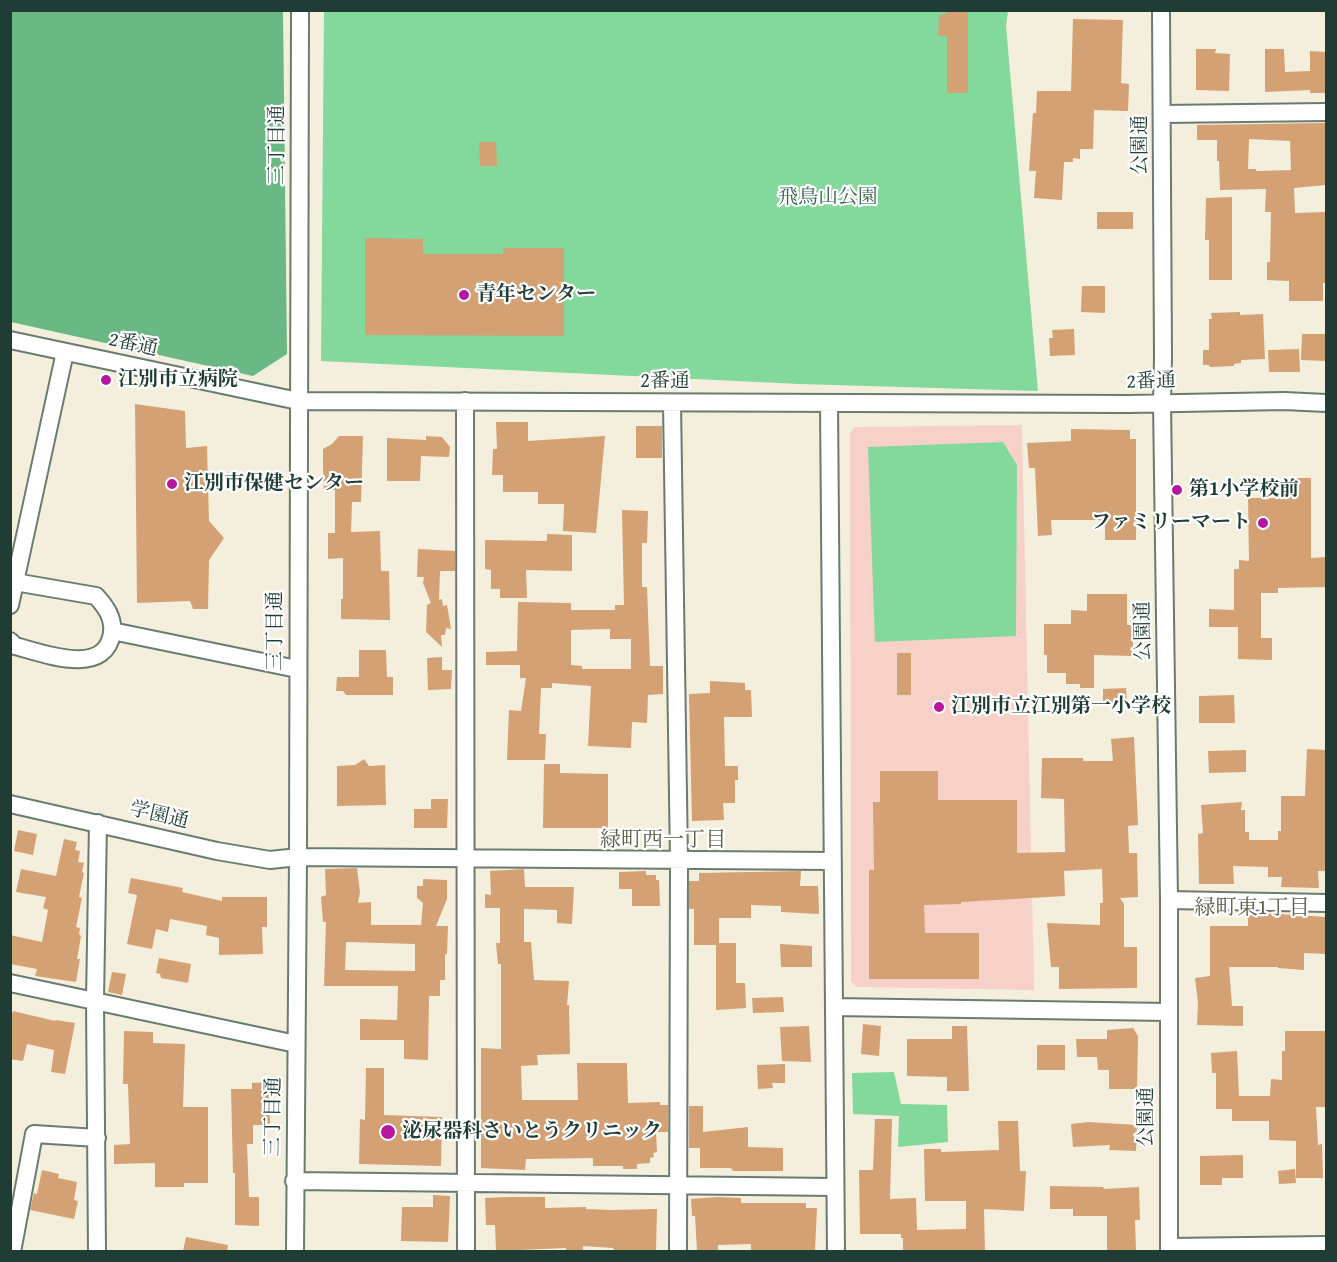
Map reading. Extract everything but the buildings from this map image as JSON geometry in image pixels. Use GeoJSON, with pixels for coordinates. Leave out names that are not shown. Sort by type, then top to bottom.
{"type":"FeatureCollection","features":[{"type":"Feature","properties":{"kind":"street","name":"三丁目通"},"geometry":{"type":"LineString","coordinates":[[295,1251],[300,10]]}},
{"type":"Feature","properties":{"kind":"street","name":"公園通"},"geometry":{"type":"LineString","coordinates":[[1161,10],[1162,403],[1169,900],[1169,1249]]}},
{"type":"Feature","properties":{"kind":"street"},"geometry":{"type":"LineString","coordinates":[[1162,114],[1326,112]]}},
{"type":"Feature","properties":{"kind":"street","name":"2番通"},"geometry":{"type":"LineString","coordinates":[[10,340],[298,401],[1128,404],[1227,401],[1326,403]]}},
{"type":"Feature","properties":{"kind":"street"},"geometry":{"type":"LineString","coordinates":[[10,605],[65,352]]}},
{"type":"Feature","properties":{"kind":"street"},"geometry":{"type":"LineString","coordinates":[[465,401],[468,1182],[466,1251]]}},
{"type":"Feature","properties":{"kind":"street"},"geometry":{"type":"LineString","coordinates":[[672,403],[680,860],[678,1251]]}},
{"type":"Feature","properties":{"kind":"street"},"geometry":{"type":"LineString","coordinates":[[829,403],[836,1251]]}},
{"type":"Feature","properties":{"kind":"street"},"geometry":{"type":"LineString","coordinates":[[10,641],[15,646],[75,660],[86,660],[98,656],[110,645],[112,631],[111,618],[103,603],[96,596],[15,582]]}},
{"type":"Feature","properties":{"kind":"street"},"geometry":{"type":"LineString","coordinates":[[112,631],[297,669]]}},
{"type":"Feature","properties":{"kind":"street","name":"学園通"},"geometry":{"type":"LineString","coordinates":[[10,804],[261,859],[298,856],[833,861]]}},
{"type":"Feature","properties":{"kind":"street"},"geometry":{"type":"LineString","coordinates":[[97,1251],[95,1001],[98,823]]}},
{"type":"Feature","properties":{"kind":"street"},"geometry":{"type":"LineString","coordinates":[[1169,900],[1326,903]]}},
{"type":"Feature","properties":{"kind":"street"},"geometry":{"type":"LineString","coordinates":[[10,982],[296,1044]]}},
{"type":"Feature","properties":{"kind":"street"},"geometry":{"type":"LineString","coordinates":[[834,1007],[1168,1012]]}},
{"type":"Feature","properties":{"kind":"street"},"geometry":{"type":"LineString","coordinates":[[12,1251],[34,1134],[97,1138]]}},
{"type":"Feature","properties":{"kind":"street"},"geometry":{"type":"LineString","coordinates":[[294,1181],[835,1186]]}},
{"type":"Feature","properties":{"kind":"street"},"geometry":{"type":"LineString","coordinates":[[1169,1249],[1326,1245]]}},
{"type":"Feature","properties":{"kind":"shaded area","name":"江別市立江別第一小学校"},"geometry":{"type":"Polygon","coordinates":[[[1022,425],[1034,990],[857,987],[851,982],[850,433],[855,427],[1022,425]]]}},
{"type":"Feature","properties":{"kind":"green space"},"geometry":{"type":"Polygon","coordinates":[[[11,10],[283,11],[287,354],[253,376],[11,322],[11,10]]]}},
{"type":"Feature","properties":{"kind":"green space","name":"飛鳥山公園"},"geometry":{"type":"Polygon","coordinates":[[[324,11],[1008,11],[1006,26],[1038,391],[799,384],[321,361],[324,11]]]}},
{"type":"Feature","properties":{"kind":"green space"},"geometry":{"type":"Polygon","coordinates":[[[1003,442],[1017,465],[1016,636],[875,642],[868,447],[1003,442]]]}},
{"type":"Feature","properties":{"kind":"green space"},"geometry":{"type":"Polygon","coordinates":[[[894,1072],[901,1104],[947,1105],[948,1142],[898,1147],[899,1116],[853,1114],[852,1073],[894,1072]]]}},
{"type":"Feature","properties":{"kind":"place","name":"青年センター"},"geometry":{"type":"Point","coordinates":[464,295]}},
{"type":"Feature","properties":{"kind":"place","name":"江別市立病院"},"geometry":{"type":"Point","coordinates":[106,380]}},
{"type":"Feature","properties":{"kind":"place","name":"江別市保健センター"},"geometry":{"type":"Point","coordinates":[172,484]}},
{"type":"Feature","properties":{"kind":"place","name":"第1小学校前"},"geometry":{"type":"Point","coordinates":[1177,490]}},
{"type":"Feature","properties":{"kind":"place","name":"ファミリーマート"},"geometry":{"type":"Point","coordinates":[1263,523]}},
{"type":"Feature","properties":{"kind":"place","name":"江別市立江別第一小学校"},"geometry":{"type":"Point","coordinates":[939,707]}},
{"type":"Feature","properties":{"kind":"place","name":"泌尿器科さいとうクリニック"},"geometry":{"type":"Point","coordinates":[388,1132]}},
{"type":"Feature","properties":{"kind":"district","name":"緑町西一丁目"},"geometry":{"type":"Point","coordinates":[663,841]}},
{"type":"Feature","properties":{"kind":"district","name":"緑町東1丁目"},"geometry":{"type":"Point","coordinates":[1252,909]}}]}
